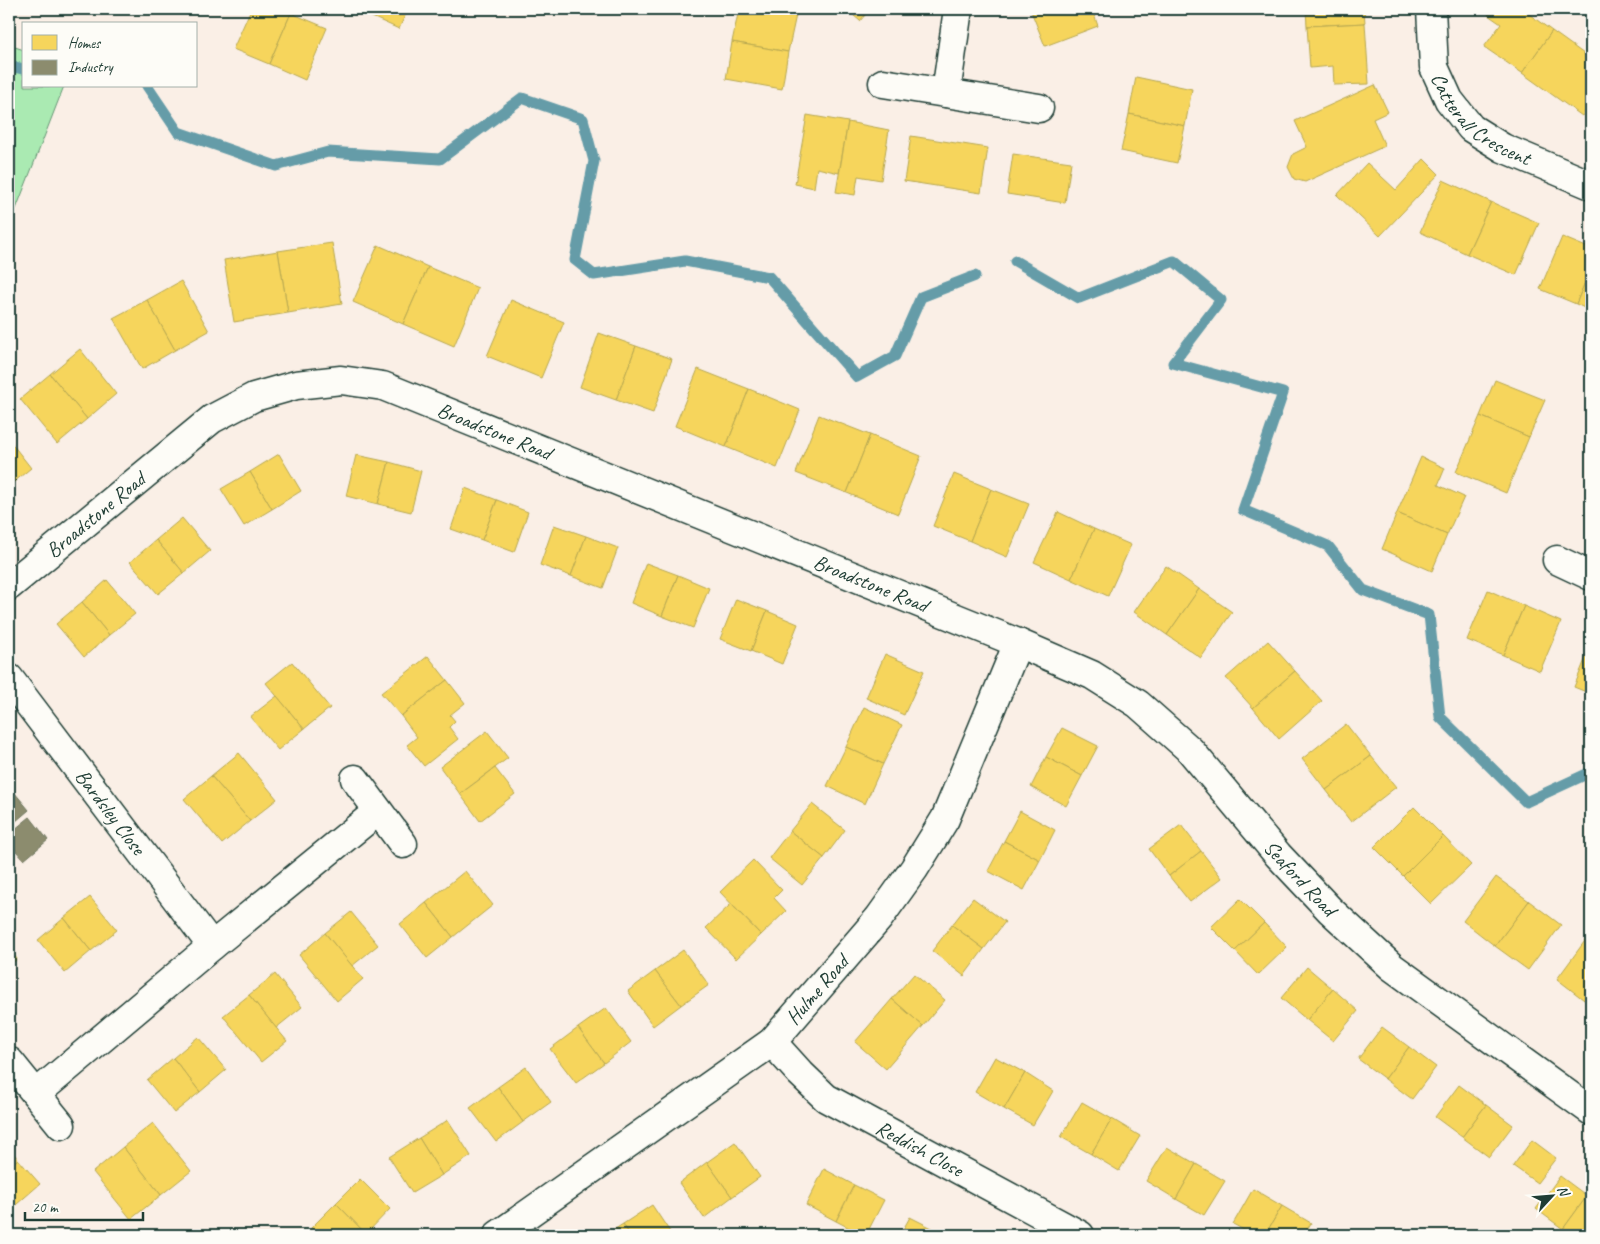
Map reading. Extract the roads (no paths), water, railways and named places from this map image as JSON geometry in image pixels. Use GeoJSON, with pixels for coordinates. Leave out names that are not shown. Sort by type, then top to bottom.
{"type":"FeatureCollection","features":[{"type":"Feature","properties":{"kind":"street"},"geometry":{"type":"LineString","coordinates":[[946,93],[958,9]]}},
{"type":"Feature","properties":{"kind":"street","name":"Catterall Crescent"},"geometry":{"type":"LineString","coordinates":[[1432,9],[1434,67],[1449,100],[1471,128],[1503,148],[1591,185]]}},
{"type":"Feature","properties":{"kind":"street"},"geometry":{"type":"LineString","coordinates":[[883,83],[1039,108]]}},
{"type":"Feature","properties":{"kind":"street","name":"Broadstone Road"},"geometry":{"type":"LineString","coordinates":[[9,586],[212,419],[254,397],[296,385],[341,380],[383,386],[1018,643]]}},
{"type":"Feature","properties":{"kind":"street"},"geometry":{"type":"LineString","coordinates":[[1557,560],[1591,576]]}},
{"type":"Feature","properties":{"kind":"street","name":"Hulme Road"},"geometry":{"type":"LineString","coordinates":[[498,1235],[772,1042],[879,918],[945,819],[1018,643]]}},
{"type":"Feature","properties":{"kind":"street","name":"Seaford Road"},"geometry":{"type":"LineString","coordinates":[[1018,643],[1092,675],[1138,704],[1190,750],[1284,862],[1330,910],[1385,961],[1591,1112]]}},
{"type":"Feature","properties":{"kind":"street","name":"Bardsley Close"},"geometry":{"type":"LineString","coordinates":[[9,678],[212,946]]}},
{"type":"Feature","properties":{"kind":"street"},"geometry":{"type":"LineString","coordinates":[[355,779],[403,844]]}},
{"type":"Feature","properties":{"kind":"street"},"geometry":{"type":"LineString","coordinates":[[36,1094],[212,946],[378,811]]}},
{"type":"Feature","properties":{"kind":"street","name":"Reddish Close"},"geometry":{"type":"LineString","coordinates":[[772,1042],[826,1098],[1080,1235]]}},
{"type":"Feature","properties":{"kind":"street"},"geometry":{"type":"LineString","coordinates":[[10,1062],[61,1124]]}},
{"type":"Feature","properties":{"kind":"waterway"},"geometry":{"type":"LineString","coordinates":[[9,66],[22,69]]}},
{"type":"Feature","properties":{"kind":"waterway"},"geometry":{"type":"LineString","coordinates":[[148,88],[178,132],[276,166],[328,152],[440,159],[522,98],[583,119],[594,161],[575,260],[594,275],[685,261],[769,277],[857,377],[895,356],[921,297],[975,276]]}},
{"type":"Feature","properties":{"kind":"waterway"},"geometry":{"type":"LineString","coordinates":[[1015,261],[1079,298],[1174,261],[1221,300],[1173,363],[1283,393],[1243,510],[1328,546],[1363,590],[1429,615],[1440,717],[1526,802],[1591,772]]}}]}
